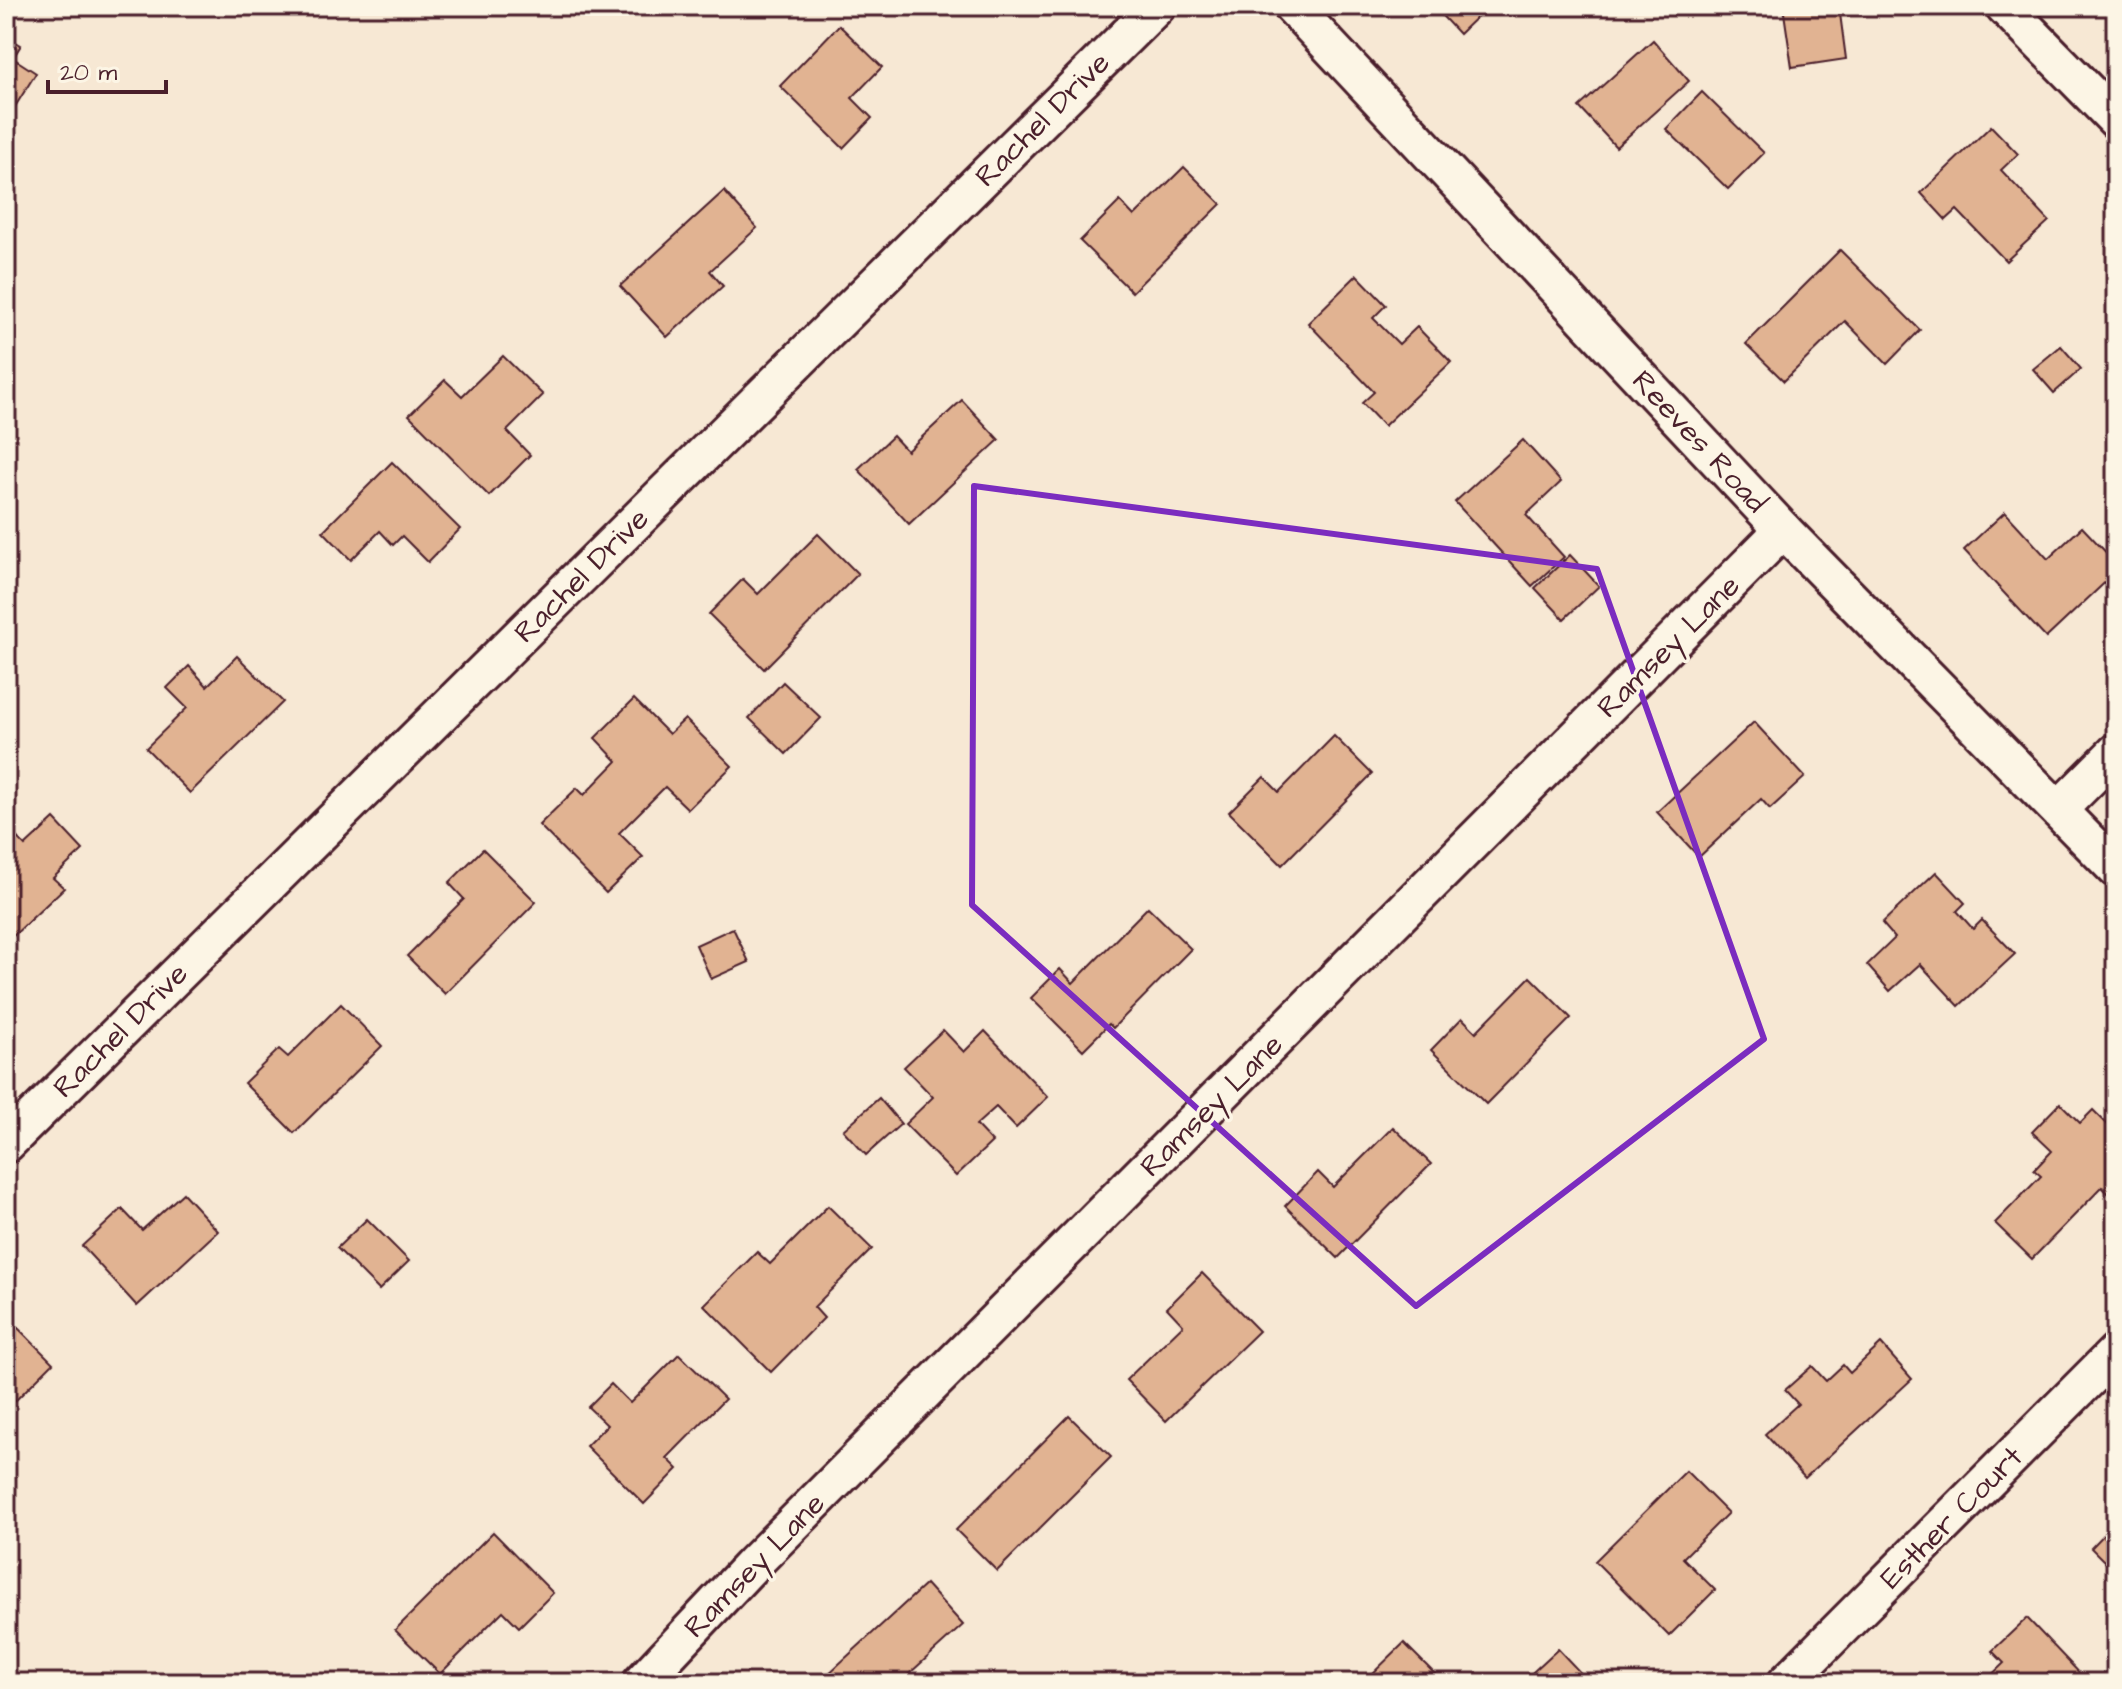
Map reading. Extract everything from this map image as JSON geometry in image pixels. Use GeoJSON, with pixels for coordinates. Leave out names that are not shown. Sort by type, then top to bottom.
{"type":"FeatureCollection","features":[{"type":"Feature","properties":{"kind":"street","name":"Rachel Drive"},"geometry":{"type":"LineString","coordinates":[[6,1144],[1157,6]]}},
{"type":"Feature","properties":{"kind":"street","name":"Reeves Road"},"geometry":{"type":"LineString","coordinates":[[1292,6],[1783,530],[2116,869]]}},
{"type":"Feature","properties":{"kind":"street"},"geometry":{"type":"LineString","coordinates":[[2004,6],[2116,120]]}},
{"type":"Feature","properties":{"kind":"street","name":"Ramsey Lane"},"geometry":{"type":"LineString","coordinates":[[641,1683],[753,1564],[1783,530]]}},
{"type":"Feature","properties":{"kind":"street"},"geometry":{"type":"LineString","coordinates":[[2059,809],[2116,752]]}},
{"type":"Feature","properties":{"kind":"street","name":"Esther Court"},"geometry":{"type":"LineString","coordinates":[[1786,1683],[2116,1352]]}},
{"type":"Feature","properties":{"kind":"highlighted area"},"geometry":{"type":"Polygon","coordinates":[[[974,486],[1597,569],[1764,1039],[1416,1306],[972,905],[974,486]]]}},
{"type":"Feature","properties":{"kind":"building"},"geometry":{"type":"Polygon","coordinates":[[[1433,6],[1488,6],[1459,34],[1433,6]]]}},
{"type":"Feature","properties":{"kind":"building"},"geometry":{"type":"Polygon","coordinates":[[[1783,6],[1839,6],[1846,59],[1792,67],[1783,6]]]}},
{"type":"Feature","properties":{"kind":"building"},"geometry":{"type":"Polygon","coordinates":[[[839,25],[882,67],[852,98],[872,118],[843,148],[780,86],[839,25]]]}},
{"type":"Feature","properties":{"kind":"building"},"geometry":{"type":"Polygon","coordinates":[[[6,36],[21,45],[13,58],[36,73],[6,121],[6,36]]]}},
{"type":"Feature","properties":{"kind":"building"},"geometry":{"type":"Polygon","coordinates":[[[1653,40],[1689,81],[1616,147],[1579,107],[1653,40]]]}},
{"type":"Feature","properties":{"kind":"building"},"geometry":{"type":"Polygon","coordinates":[[[1702,92],[1764,153],[1728,189],[1666,129],[1702,92]]]}},
{"type":"Feature","properties":{"kind":"building"},"geometry":{"type":"Polygon","coordinates":[[[1991,126],[2018,154],[2001,170],[2049,221],[2006,261],[1957,210],[1946,220],[1921,193],[1991,126]]]}},
{"type":"Feature","properties":{"kind":"building"},"geometry":{"type":"Polygon","coordinates":[[[1184,167],[1221,204],[1132,292],[1080,241],[1120,201],[1134,216],[1184,167]]]}},
{"type":"Feature","properties":{"kind":"building"},"geometry":{"type":"Polygon","coordinates":[[[724,191],[757,228],[710,271],[723,286],[667,337],[620,286],[724,191]]]}},
{"type":"Feature","properties":{"kind":"building"},"geometry":{"type":"Polygon","coordinates":[[[1840,250],[1920,330],[1887,364],[1845,321],[1784,381],[1746,344],[1840,250]]]}},
{"type":"Feature","properties":{"kind":"building"},"geometry":{"type":"Polygon","coordinates":[[[1357,275],[1386,305],[1373,318],[1399,344],[1417,327],[1451,362],[1384,426],[1362,403],[1374,392],[1308,323],[1357,275]]]}},
{"type":"Feature","properties":{"kind":"building"},"geometry":{"type":"Polygon","coordinates":[[[2061,346],[2081,369],[2054,393],[2033,369],[2061,346]]]}},
{"type":"Feature","properties":{"kind":"building"},"geometry":{"type":"Polygon","coordinates":[[[503,356],[543,395],[507,431],[530,455],[489,496],[409,415],[445,380],[462,396],[503,356]]]}},
{"type":"Feature","properties":{"kind":"building"},"geometry":{"type":"Polygon","coordinates":[[[962,400],[999,440],[909,524],[858,469],[893,436],[907,451],[962,400]]]}},
{"type":"Feature","properties":{"kind":"building"},"geometry":{"type":"Polygon","coordinates":[[[1523,440],[1561,482],[1526,515],[1564,557],[1532,586],[1455,502],[1523,440]]]}},
{"type":"Feature","properties":{"kind":"building"},"geometry":{"type":"Polygon","coordinates":[[[392,462],[460,529],[428,562],[402,536],[393,545],[380,531],[351,560],[323,531],[392,462]]]}},
{"type":"Feature","properties":{"kind":"building"},"geometry":{"type":"Polygon","coordinates":[[[2005,512],[2048,559],[2082,527],[2116,563],[2116,572],[2046,638],[1964,550],[2005,512]]]}},
{"type":"Feature","properties":{"kind":"building"},"geometry":{"type":"Polygon","coordinates":[[[818,534],[858,574],[764,669],[709,614],[743,579],[758,594],[818,534]]]}},
{"type":"Feature","properties":{"kind":"building"},"geometry":{"type":"Polygon","coordinates":[[[1570,555],[1599,586],[1564,619],[1535,588],[1570,555]]]}},
{"type":"Feature","properties":{"kind":"building"},"geometry":{"type":"Polygon","coordinates":[[[237,656],[283,702],[190,793],[146,748],[187,708],[167,688],[189,666],[207,686],[237,656]]]}},
{"type":"Feature","properties":{"kind":"building"},"geometry":{"type":"Polygon","coordinates":[[[783,682],[821,718],[786,754],[749,718],[783,682]]]}},
{"type":"Feature","properties":{"kind":"building"},"geometry":{"type":"Polygon","coordinates":[[[634,699],[669,734],[685,719],[732,766],[688,809],[665,787],[619,833],[643,857],[606,893],[539,825],[577,788],[584,795],[617,761],[595,738],[634,699]]]}},
{"type":"Feature","properties":{"kind":"building"},"geometry":{"type":"Polygon","coordinates":[[[1754,722],[1805,777],[1770,809],[1761,799],[1699,857],[1657,812],[1754,722]]]}},
{"type":"Feature","properties":{"kind":"building"},"geometry":{"type":"Polygon","coordinates":[[[1334,736],[1372,774],[1282,865],[1229,812],[1264,777],[1279,792],[1334,736]]]}},
{"type":"Feature","properties":{"kind":"building"},"geometry":{"type":"Polygon","coordinates":[[[54,819],[83,850],[53,878],[64,888],[10,939],[6,934],[6,829],[25,846],[54,819]]]}},
{"type":"Feature","properties":{"kind":"building"},"geometry":{"type":"Polygon","coordinates":[[[483,849],[536,902],[445,994],[407,956],[464,899],[449,883],[483,849]]]}},
{"type":"Feature","properties":{"kind":"building"},"geometry":{"type":"Polygon","coordinates":[[[1936,872],[1965,903],[1957,911],[1973,929],[1982,920],[2015,954],[1959,1006],[1920,964],[1890,991],[1867,965],[1895,938],[1882,923],[1936,872]]]}},
{"type":"Feature","properties":{"kind":"building"},"geometry":{"type":"Polygon","coordinates":[[[1148,907],[1191,949],[1113,1028],[1109,1024],[1083,1050],[1031,998],[1060,969],[1073,983],[1148,907]]]}},
{"type":"Feature","properties":{"kind":"building"},"geometry":{"type":"Polygon","coordinates":[[[733,928],[749,962],[711,979],[696,945],[733,928]]]}},
{"type":"Feature","properties":{"kind":"building"},"geometry":{"type":"Polygon","coordinates":[[[1530,977],[1571,1018],[1486,1104],[1431,1050],[1462,1018],[1476,1032],[1530,977]]]}},
{"type":"Feature","properties":{"kind":"building"},"geometry":{"type":"Polygon","coordinates":[[[341,1004],[382,1046],[294,1133],[244,1083],[279,1049],[288,1057],[341,1004]]]}},
{"type":"Feature","properties":{"kind":"building"},"geometry":{"type":"Polygon","coordinates":[[[943,1030],[964,1052],[985,1031],[1048,1097],[1016,1128],[996,1107],[976,1125],[992,1142],[956,1176],[905,1124],[933,1097],[904,1067],[943,1030]]]}},
{"type":"Feature","properties":{"kind":"building"},"geometry":{"type":"Polygon","coordinates":[[[879,1098],[901,1124],[866,1155],[843,1130],[879,1098]]]}},
{"type":"Feature","properties":{"kind":"building"},"geometry":{"type":"Polygon","coordinates":[[[2060,1103],[2080,1123],[2093,1110],[2116,1133],[2116,1201],[2102,1187],[2032,1259],[1995,1223],[2041,1176],[2034,1170],[2052,1151],[2032,1132],[2060,1103]]]}},
{"type":"Feature","properties":{"kind":"building"},"geometry":{"type":"Polygon","coordinates":[[[1393,1127],[1431,1164],[1338,1258],[1285,1206],[1318,1172],[1333,1187],[1393,1127]]]}},
{"type":"Feature","properties":{"kind":"building"},"geometry":{"type":"Polygon","coordinates":[[[183,1193],[218,1231],[137,1306],[82,1246],[122,1209],[142,1230],[183,1193]]]}},
{"type":"Feature","properties":{"kind":"building"},"geometry":{"type":"Polygon","coordinates":[[[828,1206],[872,1249],[814,1307],[824,1318],[771,1372],[704,1305],[757,1252],[770,1264],[828,1206]]]}},
{"type":"Feature","properties":{"kind":"building"},"geometry":{"type":"Polygon","coordinates":[[[367,1219],[409,1261],[379,1290],[337,1248],[367,1219]]]}},
{"type":"Feature","properties":{"kind":"building"},"geometry":{"type":"Polygon","coordinates":[[[1202,1273],[1259,1331],[1166,1421],[1126,1380],[1183,1325],[1167,1308],[1202,1273]]]}},
{"type":"Feature","properties":{"kind":"building"},"geometry":{"type":"Polygon","coordinates":[[[12,1322],[53,1363],[6,1410],[6,1328],[12,1322]]]}},
{"type":"Feature","properties":{"kind":"building"},"geometry":{"type":"Polygon","coordinates":[[[1881,1344],[1912,1379],[1805,1478],[1765,1434],[1798,1404],[1785,1390],[1812,1366],[1826,1381],[1843,1365],[1850,1373],[1881,1344]]]}},
{"type":"Feature","properties":{"kind":"building"},"geometry":{"type":"Polygon","coordinates":[[[679,1354],[725,1399],[667,1458],[678,1469],[644,1504],[586,1446],[607,1425],[588,1407],[611,1384],[630,1403],[679,1354]]]}},
{"type":"Feature","properties":{"kind":"building"},"geometry":{"type":"Polygon","coordinates":[[[1069,1416],[1111,1457],[997,1571],[956,1530],[1069,1416]]]}},
{"type":"Feature","properties":{"kind":"building"},"geometry":{"type":"Polygon","coordinates":[[[1686,1471],[1728,1513],[1683,1558],[1715,1590],[1669,1636],[1595,1561],[1686,1471]]]}},
{"type":"Feature","properties":{"kind":"building"},"geometry":{"type":"Polygon","coordinates":[[[2116,1522],[2116,1573],[2091,1548],[2116,1522]]]}},
{"type":"Feature","properties":{"kind":"building"},"geometry":{"type":"Polygon","coordinates":[[[493,1532],[553,1593],[519,1627],[503,1611],[440,1674],[395,1630],[493,1532]]]}},
{"type":"Feature","properties":{"kind":"building"},"geometry":{"type":"Polygon","coordinates":[[[926,1584],[963,1625],[899,1683],[834,1683],[827,1675],[926,1584]]]}},
{"type":"Feature","properties":{"kind":"building"},"geometry":{"type":"Polygon","coordinates":[[[2027,1618],[2089,1683],[1983,1683],[2004,1663],[1992,1651],[2027,1618]]]}},
{"type":"Feature","properties":{"kind":"building"},"geometry":{"type":"Polygon","coordinates":[[[1404,1643],[1444,1683],[1375,1683],[1369,1677],[1404,1643]]]}},
{"type":"Feature","properties":{"kind":"building"},"geometry":{"type":"Polygon","coordinates":[[[1558,1649],[1590,1683],[1521,1683],[1558,1649]]]}}]}
